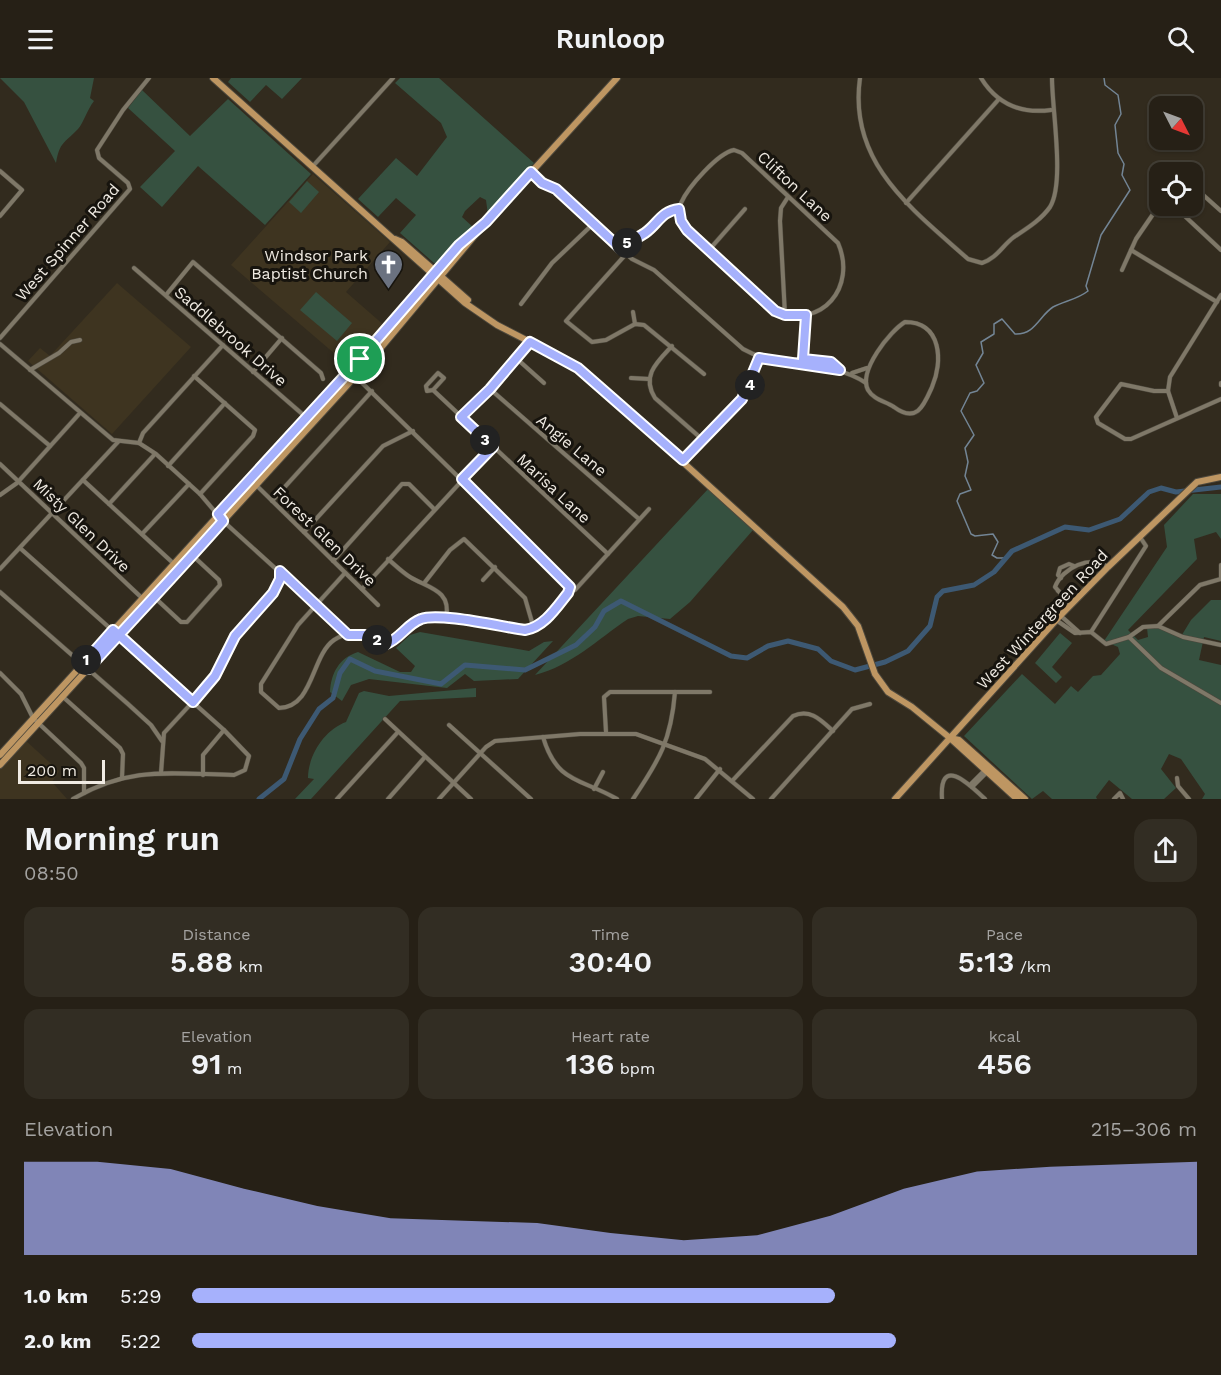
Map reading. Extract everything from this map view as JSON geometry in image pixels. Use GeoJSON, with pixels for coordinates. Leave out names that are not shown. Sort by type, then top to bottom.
{"type":"FeatureCollection","features":[{"type":"Feature","properties":{"kind":"main road"},"geometry":{"type":"LineString","coordinates":[[213,78],[472,307],[497,325],[578,368],[684,462],[843,607],[858,626],[878,679],[894,697],[912,707],[950,738],[958,740],[1017,799]]}},
{"type":"Feature","properties":{"kind":"main road"},"geometry":{"type":"LineString","coordinates":[[0,765],[60,694],[119,635],[355,376],[473,232],[486,222],[618,78]]}},
{"type":"Feature","properties":{"kind":"main road"},"geometry":{"type":"LineString","coordinates":[[86,666],[113,630],[173,563],[404,314]]}},
{"type":"Feature","properties":{"kind":"main road","name":"West Wintergreen Road"},"geometry":{"type":"LineString","coordinates":[[895,799],[1106,565],[1143,539],[1197,482],[1221,477]]}},
{"type":"Feature","properties":{"kind":"main road"},"geometry":{"type":"LineString","coordinates":[[0,755],[36,721]]}},
{"type":"Feature","properties":{"kind":"main road"},"geometry":{"type":"LineString","coordinates":[[988,770],[1025,799]]}},
{"type":"Feature","properties":{"kind":"street","name":"West Spinner Road"},"geometry":{"type":"LineString","coordinates":[[0,338],[130,189],[128,183],[99,158],[97,150],[123,110],[149,78]]}},
{"type":"Feature","properties":{"kind":"street"},"geometry":{"type":"LineString","coordinates":[[313,165],[393,78]]}},
{"type":"Feature","properties":{"kind":"street"},"geometry":{"type":"LineString","coordinates":[[860,78],[859,108],[867,145],[888,185],[968,259],[982,263],[994,258],[1008,242],[1038,220],[1050,208],[1055,196],[1058,164],[1052,110],[1052,78]]}},
{"type":"Feature","properties":{"kind":"street"},"geometry":{"type":"LineString","coordinates":[[981,78],[999,99],[1010,106],[1025,110],[1052,110]]}},
{"type":"Feature","properties":{"kind":"street"},"geometry":{"type":"LineString","coordinates":[[906,203],[999,99]]}},
{"type":"Feature","properties":{"kind":"street","name":"Clifton Lane"},"geometry":{"type":"LineString","coordinates":[[679,209],[688,191],[716,160],[734,150],[742,153],[838,243],[843,252],[843,283],[823,308],[806,315]]}},
{"type":"Feature","properties":{"kind":"street"},"geometry":{"type":"LineString","coordinates":[[0,171],[22,190],[0,216]]}},
{"type":"Feature","properties":{"kind":"street"},"geometry":{"type":"LineString","coordinates":[[532,171],[542,183],[556,189],[626,254],[654,270],[743,349],[759,358],[791,362],[803,361],[852,374],[866,383],[873,396],[900,412],[918,412],[925,406],[938,375],[937,340],[921,325],[905,322],[893,330],[867,368],[866,383]]}},
{"type":"Feature","properties":{"kind":"street"},"geometry":{"type":"LineString","coordinates":[[1203,195],[1221,211]]}},
{"type":"Feature","properties":{"kind":"street"},"geometry":{"type":"LineString","coordinates":[[785,315],[780,221],[781,208],[788,197]]}},
{"type":"Feature","properties":{"kind":"street"},"geometry":{"type":"LineString","coordinates":[[704,374],[654,331],[635,324],[606,340],[592,342],[566,321],[663,213],[679,209],[681,221],[775,311],[785,315],[806,315],[803,361]]}},
{"type":"Feature","properties":{"kind":"street"},"geometry":{"type":"LineString","coordinates":[[709,250],[745,209]]}},
{"type":"Feature","properties":{"kind":"street"},"geometry":{"type":"LineString","coordinates":[[1122,270],[1131,250],[1152,216]]}},
{"type":"Feature","properties":{"kind":"street"},"geometry":{"type":"LineString","coordinates":[[1185,216],[1221,250]]}},
{"type":"Feature","properties":{"kind":"street"},"geometry":{"type":"LineString","coordinates":[[521,304],[552,263],[593,224]]}},
{"type":"Feature","properties":{"kind":"street"},"geometry":{"type":"LineString","coordinates":[[621,249],[634,238],[644,234]]}},
{"type":"Feature","properties":{"kind":"street"},"geometry":{"type":"LineString","coordinates":[[634,238],[638,242]]}},
{"type":"Feature","properties":{"kind":"street"},"geometry":{"type":"LineString","coordinates":[[1131,250],[1217,302]]}},
{"type":"Feature","properties":{"kind":"street"},"geometry":{"type":"LineString","coordinates":[[166,295],[193,262],[321,373],[323,379]]}},
{"type":"Feature","properties":{"kind":"street","name":"Saddlebrook Drive"},"geometry":{"type":"LineString","coordinates":[[134,268],[312,423]]}},
{"type":"Feature","properties":{"kind":"street"},"geometry":{"type":"LineString","coordinates":[[1178,418],[1168,391],[1172,371],[1221,295]]}},
{"type":"Feature","properties":{"kind":"street"},"geometry":{"type":"LineString","coordinates":[[633,312],[635,324]]}},
{"type":"Feature","properties":{"kind":"street"},"geometry":{"type":"LineString","coordinates":[[253,372],[282,338]]}},
{"type":"Feature","properties":{"kind":"street"},"geometry":{"type":"LineString","coordinates":[[30,370],[59,353],[71,342],[80,340]]}},
{"type":"Feature","properties":{"kind":"street"},"geometry":{"type":"LineString","coordinates":[[461,417],[490,389],[530,342]]}},
{"type":"Feature","properties":{"kind":"street"},"geometry":{"type":"LineString","coordinates":[[0,344],[113,440],[139,443],[156,454],[200,494],[223,521],[348,635]]}},
{"type":"Feature","properties":{"kind":"street"},"geometry":{"type":"LineString","coordinates":[[139,443],[143,433],[223,345]]}},
{"type":"Feature","properties":{"kind":"street"},"geometry":{"type":"LineString","coordinates":[[672,346],[656,363],[649,379],[650,390],[655,398],[704,440]]}},
{"type":"Feature","properties":{"kind":"street"},"geometry":{"type":"LineString","coordinates":[[516,358],[544,383]]}},
{"type":"Feature","properties":{"kind":"street"},"geometry":{"type":"LineString","coordinates":[[684,462],[742,399],[759,358]]}},
{"type":"Feature","properties":{"kind":"street"},"geometry":{"type":"LineString","coordinates":[[852,374],[867,368]]}},
{"type":"Feature","properties":{"kind":"street"},"geometry":{"type":"LineString","coordinates":[[349,371],[462,479],[570,589],[575,590],[649,509]]}},
{"type":"Feature","properties":{"kind":"street"},"geometry":{"type":"LineString","coordinates":[[435,375],[442,375],[444,378],[433,390],[427,391],[426,386],[435,375]]}},
{"type":"Feature","properties":{"kind":"street"},"geometry":{"type":"LineString","coordinates":[[194,376],[254,428],[255,433],[200,494]]}},
{"type":"Feature","properties":{"kind":"street"},"geometry":{"type":"LineString","coordinates":[[631,378],[649,379]]}},
{"type":"Feature","properties":{"kind":"street"},"geometry":{"type":"LineString","coordinates":[[1168,391],[1154,391],[1121,384],[1096,417],[1098,423],[1125,439],[1135,438],[1221,399]]}},
{"type":"Feature","properties":{"kind":"street","name":"Angie Lane"},"geometry":{"type":"LineString","coordinates":[[490,389],[639,519]]}},
{"type":"Feature","properties":{"kind":"street","name":"Marisa Lane"},"geometry":{"type":"LineString","coordinates":[[433,390],[608,554]]}},
{"type":"Feature","properties":{"kind":"street"},"geometry":{"type":"LineString","coordinates":[[272,501],[372,391]]}},
{"type":"Feature","properties":{"kind":"street"},"geometry":{"type":"LineString","coordinates":[[168,466],[225,403]]}},
{"type":"Feature","properties":{"kind":"street"},"geometry":{"type":"LineString","coordinates":[[0,404],[50,446]]}},
{"type":"Feature","properties":{"kind":"street"},"geometry":{"type":"LineString","coordinates":[[0,495],[19,480],[80,413]]}},
{"type":"Feature","properties":{"kind":"street"},"geometry":{"type":"LineString","coordinates":[[304,532],[383,447],[413,431]]}},
{"type":"Feature","properties":{"kind":"street"},"geometry":{"type":"LineString","coordinates":[[0,569],[118,442]]}},
{"type":"Feature","properties":{"kind":"street"},"geometry":{"type":"LineString","coordinates":[[362,589],[493,447]]}},
{"type":"Feature","properties":{"kind":"street"},"geometry":{"type":"LineString","coordinates":[[109,504],[156,454]]}},
{"type":"Feature","properties":{"kind":"street","name":"Misty Glen Drive"},"geometry":{"type":"LineString","coordinates":[[0,464],[148,603]]}},
{"type":"Feature","properties":{"kind":"street","name":"Forest Glen Drive"},"geometry":{"type":"LineString","coordinates":[[250,479],[378,605]]}},
{"type":"Feature","properties":{"kind":"street"},"geometry":{"type":"LineString","coordinates":[[83,480],[173,563]]}},
{"type":"Feature","properties":{"kind":"street"},"geometry":{"type":"LineString","coordinates":[[142,534],[189,484]]}},
{"type":"Feature","properties":{"kind":"street"},"geometry":{"type":"LineString","coordinates":[[333,561],[402,484],[409,484],[434,509]]}},
{"type":"Feature","properties":{"kind":"street"},"geometry":{"type":"LineString","coordinates":[[1058,618],[1070,630],[1080,634],[1091,632],[1146,546],[1143,539]]}},
{"type":"Feature","properties":{"kind":"street"},"geometry":{"type":"LineString","coordinates":[[424,582],[450,550],[462,540],[468,541],[525,597],[534,629]]}},
{"type":"Feature","properties":{"kind":"street"},"geometry":{"type":"LineString","coordinates":[[20,548],[224,730],[249,756],[247,765],[234,775],[143,773],[122,778],[73,799]]}},
{"type":"Feature","properties":{"kind":"street"},"geometry":{"type":"LineString","coordinates":[[148,591],[184,624],[218,589],[219,580],[192,555]]}},
{"type":"Feature","properties":{"kind":"street"},"geometry":{"type":"LineString","coordinates":[[388,560],[408,576],[440,592],[444,599],[446,618]]}},
{"type":"Feature","properties":{"kind":"street"},"geometry":{"type":"LineString","coordinates":[[1061,578],[1058,575],[1060,568],[1069,564],[1074,566],[1106,565]]}},
{"type":"Feature","properties":{"kind":"street"},"geometry":{"type":"LineString","coordinates":[[1158,626],[1200,585],[1221,579],[1221,565]]}},
{"type":"Feature","properties":{"kind":"street"},"geometry":{"type":"LineString","coordinates":[[1072,604],[1055,587],[1074,566]]}},
{"type":"Feature","properties":{"kind":"street"},"geometry":{"type":"LineString","coordinates":[[483,580],[495,567]]}},
{"type":"Feature","properties":{"kind":"street"},"geometry":{"type":"LineString","coordinates":[[160,773],[162,742],[165,733],[215,676],[235,636],[273,593],[280,579],[280,571]]}},
{"type":"Feature","properties":{"kind":"street"},"geometry":{"type":"LineString","coordinates":[[345,573],[298,625],[260,689],[279,708],[287,706],[308,689],[316,664],[330,643],[337,638],[348,635],[365,635],[386,644],[394,641],[419,620],[430,616],[525,630],[534,629],[570,589]]}},
{"type":"Feature","properties":{"kind":"street"},"geometry":{"type":"LineString","coordinates":[[0,592],[151,725],[162,742]]}},
{"type":"Feature","properties":{"kind":"street"},"geometry":{"type":"LineString","coordinates":[[1091,632],[1106,644],[1129,637],[1143,627],[1158,626],[1183,638],[1221,645]]}},
{"type":"Feature","properties":{"kind":"street"},"geometry":{"type":"LineString","coordinates":[[1129,637],[1156,664],[1221,703]]}},
{"type":"Feature","properties":{"kind":"street"},"geometry":{"type":"LineString","coordinates":[[0,673],[21,694],[36,721],[81,763],[84,768],[84,793]]}},
{"type":"Feature","properties":{"kind":"street"},"geometry":{"type":"LineString","coordinates":[[633,799],[667,744],[673,720],[675,692]]}},
{"type":"Feature","properties":{"kind":"street"},"geometry":{"type":"LineString","coordinates":[[606,732],[604,697],[606,694],[710,692]]}},
{"type":"Feature","properties":{"kind":"street"},"geometry":{"type":"LineString","coordinates":[[60,694],[120,748],[123,754],[122,778]]}},
{"type":"Feature","properties":{"kind":"street"},"geometry":{"type":"LineString","coordinates":[[771,799],[852,709],[870,704]]}},
{"type":"Feature","properties":{"kind":"street"},"geometry":{"type":"LineString","coordinates":[[733,780],[793,716],[800,712],[813,714],[833,731]]}},
{"type":"Feature","properties":{"kind":"street"},"geometry":{"type":"LineString","coordinates":[[385,719],[471,799]]}},
{"type":"Feature","properties":{"kind":"street"},"geometry":{"type":"LineString","coordinates":[[449,724],[531,799]]}},
{"type":"Feature","properties":{"kind":"street"},"geometry":{"type":"LineString","coordinates":[[203,774],[203,754],[224,730]]}},
{"type":"Feature","properties":{"kind":"street"},"geometry":{"type":"LineString","coordinates":[[337,799],[398,732]]}},
{"type":"Feature","properties":{"kind":"street"},"geometry":{"type":"LineString","coordinates":[[439,799],[480,753],[495,741],[606,732],[636,734],[705,759],[753,799]]}},
{"type":"Feature","properties":{"kind":"street"},"geometry":{"type":"LineString","coordinates":[[543,737],[553,762],[570,777],[617,799]]}},
{"type":"Feature","properties":{"kind":"street"},"geometry":{"type":"LineString","coordinates":[[388,799],[426,758]]}},
{"type":"Feature","properties":{"kind":"street"},"geometry":{"type":"LineString","coordinates":[[696,799],[720,770]]}},
{"type":"Feature","properties":{"kind":"street"},"geometry":{"type":"LineString","coordinates":[[971,786],[988,770]]}},
{"type":"Feature","properties":{"kind":"street"},"geometry":{"type":"LineString","coordinates":[[594,789],[603,772]]}},
{"type":"Feature","properties":{"kind":"street"},"geometry":{"type":"LineString","coordinates":[[942,799],[942,783],[948,777],[960,777],[985,799]]}},
{"type":"Feature","properties":{"kind":"street"},"geometry":{"type":"LineString","coordinates":[[1178,778],[1178,786],[1189,799]]}},
{"type":"Feature","properties":{"kind":"street"},"geometry":{"type":"LineString","coordinates":[[1114,799],[1120,793],[1123,799]]}},
{"type":"Feature","properties":{"kind":"shaded area"},"geometry":{"type":"Polygon","coordinates":[[[313,174],[390,242],[346,292],[385,326],[349,366],[231,265],[313,174]]]}},
{"type":"Feature","properties":{"kind":"shaded area"},"geometry":{"type":"Polygon","coordinates":[[[117,283],[191,347],[112,434],[28,361],[40,348],[50,356],[117,283]]]}},
{"type":"Feature","properties":{"kind":"shaded area"},"geometry":{"type":"Polygon","coordinates":[[[25,740],[59,771],[52,782],[67,799],[0,799],[0,768],[25,740]]]}},
{"type":"Feature","properties":{"kind":"green space"},"geometry":{"type":"Polygon","coordinates":[[[0,78],[94,78],[90,98],[94,101],[80,127],[63,143],[56,163],[24,102],[0,78]]]}},
{"type":"Feature","properties":{"kind":"green space"},"geometry":{"type":"Polygon","coordinates":[[[231,78],[302,78],[282,99],[266,85],[250,102],[228,82],[231,78]]]}},
{"type":"Feature","properties":{"kind":"green space"},"geometry":{"type":"Polygon","coordinates":[[[400,78],[439,78],[534,163],[488,215],[486,200],[480,197],[465,211],[462,217],[473,227],[439,263],[434,263],[400,233],[416,215],[396,198],[378,217],[358,199],[396,158],[417,176],[447,137],[441,123],[395,83],[400,78]]]}},
{"type":"Feature","properties":{"kind":"green space"},"geometry":{"type":"Polygon","coordinates":[[[142,90],[190,136],[228,99],[311,174],[265,225],[198,166],[162,207],[140,187],[175,151],[128,108],[142,90]]]}},
{"type":"Feature","properties":{"kind":"green space"},"geometry":{"type":"Polygon","coordinates":[[[307,181],[319,192],[301,213],[289,202],[307,181]]]}},
{"type":"Feature","properties":{"kind":"green space"},"geometry":{"type":"Polygon","coordinates":[[[316,292],[352,323],[337,341],[300,310],[316,292]]]}},
{"type":"Feature","properties":{"kind":"green space"},"geometry":{"type":"Polygon","coordinates":[[[709,488],[753,530],[690,602],[670,619],[638,616],[628,619],[572,659],[535,675],[709,488]]]}},
{"type":"Feature","properties":{"kind":"green space"},"geometry":{"type":"Polygon","coordinates":[[[1193,494],[1221,494],[1221,539],[1216,532],[1194,539],[1197,559],[1128,630],[1138,640],[1148,637],[1147,628],[1159,628],[1180,638],[1191,620],[1211,600],[1221,600],[1221,641],[1204,637],[1199,660],[1221,665],[1221,799],[1202,799],[1205,794],[1181,759],[1169,754],[1161,769],[1176,788],[1164,799],[1132,799],[1109,780],[1096,797],[1097,799],[1052,799],[1043,791],[1032,799],[964,736],[1022,674],[1055,704],[1071,686],[1078,692],[1093,676],[1101,675],[1120,654],[1118,647],[1104,641],[1167,547],[1164,525],[1193,494]]]}},
{"type":"Feature","properties":{"kind":"green space"},"geometry":{"type":"Polygon","coordinates":[[[420,632],[529,651],[544,642],[553,641],[518,679],[474,681],[465,674],[447,688],[369,679],[351,685],[342,701],[330,692],[337,667],[346,658],[358,652],[400,672],[411,672],[415,666],[396,648],[410,635],[420,632]]]}},
{"type":"Feature","properties":{"kind":"green space"},"geometry":{"type":"Polygon","coordinates":[[[1060,633],[1072,643],[1052,667],[1062,677],[1056,683],[1035,663],[1060,633]]]}},
{"type":"Feature","properties":{"kind":"green space"},"geometry":{"type":"Polygon","coordinates":[[[476,688],[476,697],[400,701],[311,799],[295,799],[314,779],[308,778],[314,753],[324,737],[346,722],[359,693],[364,691],[389,696],[476,688]]]}},
{"type":"Feature","properties":{"kind":"waterway"},"geometry":{"type":"LineString","coordinates":[[1006,558],[997,558],[992,555],[998,542],[993,534],[975,536],[971,534],[957,501],[960,494],[971,490],[965,476],[968,462],[965,448],[974,435],[961,411],[970,393],[977,391],[984,383],[976,365],[983,353],[981,342],[994,334],[994,324],[1002,319],[1015,334],[1022,333],[1032,328],[1053,307],[1088,291],[1086,286],[1101,235],[1130,190],[1122,175],[1124,164],[1118,153],[1115,125],[1121,114],[1118,95],[1105,85],[1104,78]]}},
{"type":"Feature","properties":{"kind":"waterway"},"geometry":{"type":"LineString","coordinates":[[259,799],[284,779],[300,739],[319,709],[333,698],[340,673],[350,659],[375,671],[441,684],[465,665],[525,670],[576,645],[595,627],[604,611],[621,601],[731,656],[747,658],[768,646],[788,641],[818,649],[831,661],[855,670],[885,662],[908,651],[930,626],[937,597],[943,591],[974,585],[994,572],[1012,551],[1065,527],[1089,530],[1120,519],[1149,492],[1161,488],[1176,492],[1221,487]]}},
{"type":"Feature","properties":{"kind":"place","name":"Windsor Park Baptist Church"},"geometry":{"type":"Point","coordinates":[389,290]}},
{"type":"Feature","properties":{"kind":"route"},"geometry":{"type":"LineString","coordinates":[[360,359],[218,514],[223,521],[180,569],[148,603],[119,635],[88,669],[83,664],[113,630],[119,635],[193,702],[212,681],[224,662],[235,636],[273,593],[280,579],[280,571],[337,622],[348,635],[354,633],[365,635],[386,644],[394,641],[415,622],[430,616],[525,630],[534,629],[568,593],[570,587],[462,479],[493,447],[461,417],[490,389],[530,342],[578,368],[683,460],[742,399],[759,358],[823,365],[840,370],[835,363],[803,359],[806,315],[785,315],[775,311],[687,230],[681,221],[679,209],[663,213],[644,234],[630,240],[621,249],[556,189],[542,183],[531,172],[486,222],[459,245],[360,359]]}}]}
